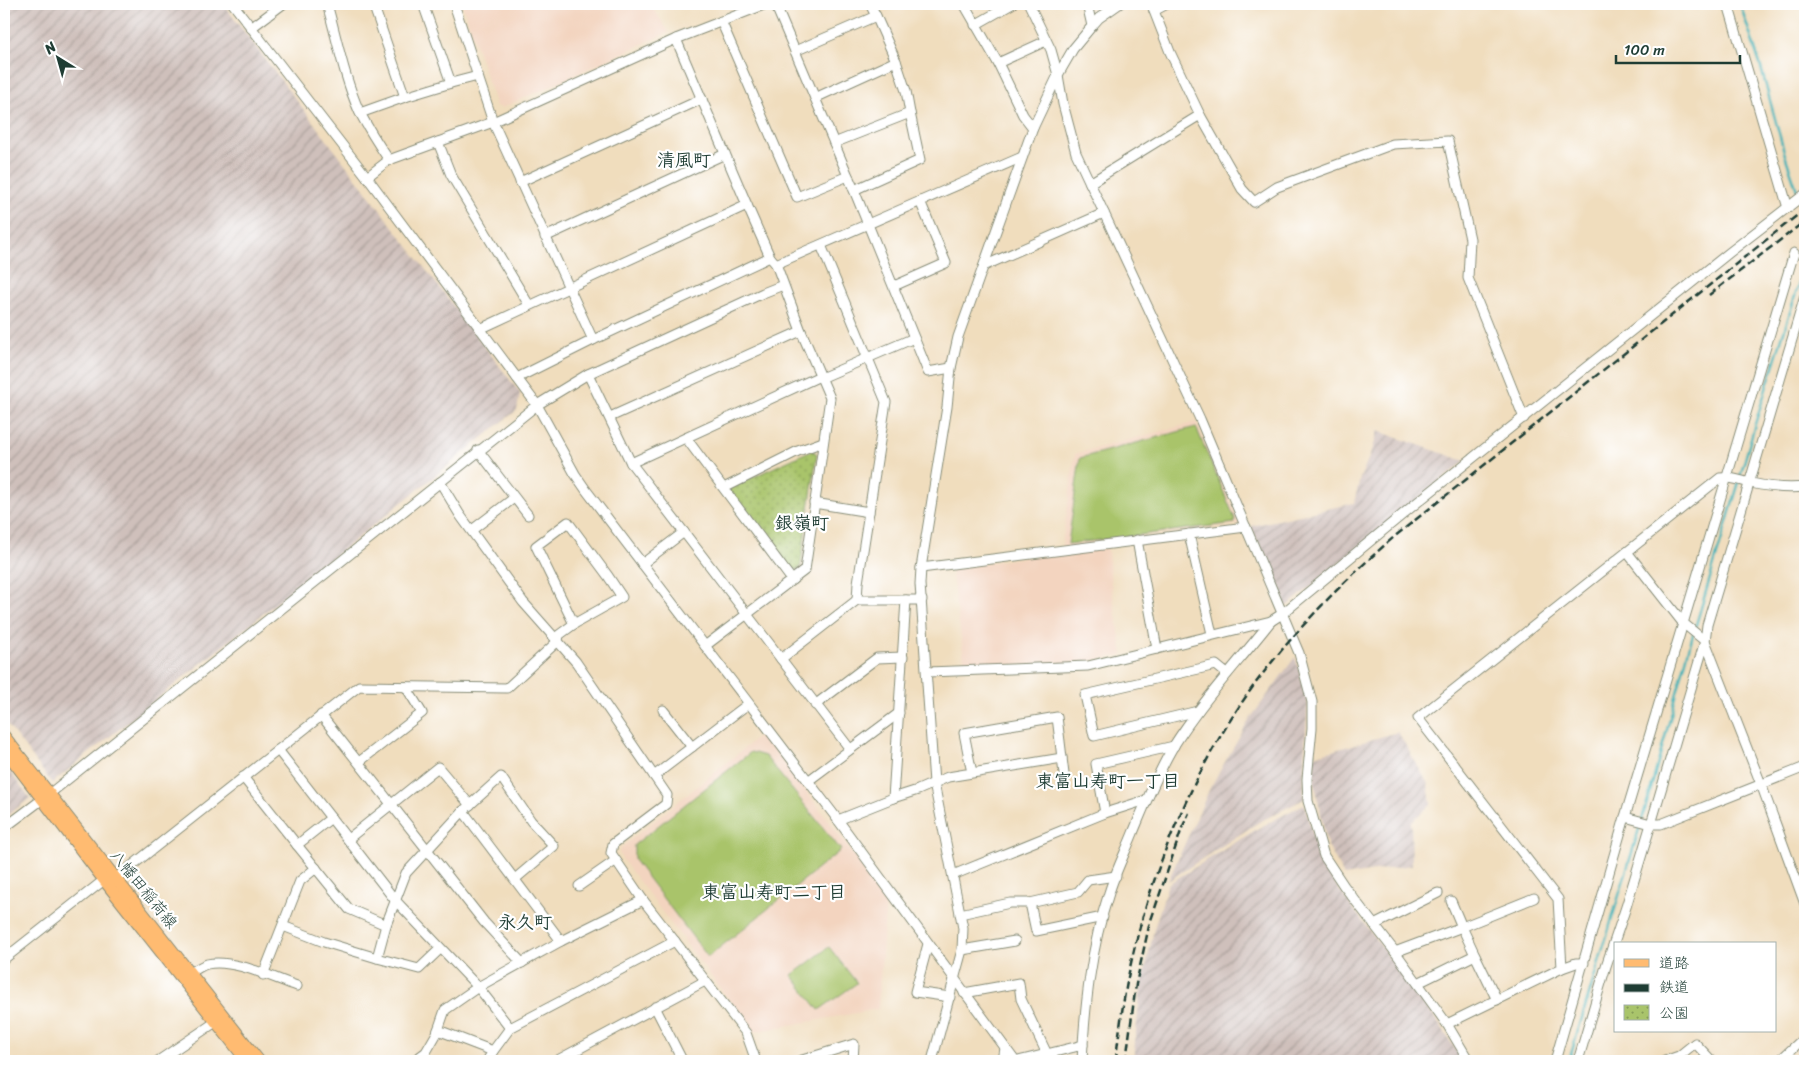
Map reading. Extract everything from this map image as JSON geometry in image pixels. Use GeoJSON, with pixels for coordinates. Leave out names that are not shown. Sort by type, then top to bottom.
{"type":"FeatureCollection","features":[{"type":"Feature","properties":{"kind":"main road","name":"八幡田稲荷線"},"geometry":{"type":"LineString","coordinates":[[4,736],[45,797]]}},
{"type":"Feature","properties":{"kind":"main road","name":"八幡田稲荷線"},"geometry":{"type":"LineString","coordinates":[[4,749],[45,797],[220,1019],[259,1061]]}},
{"type":"Feature","properties":{"kind":"main road","name":"八幡田稲荷線"},"geometry":{"type":"LineString","coordinates":[[220,1019],[247,1061]]}},
{"type":"Feature","properties":{"kind":"street"},"geometry":{"type":"LineString","coordinates":[[233,4],[367,177],[537,405],[581,482],[838,820],[1005,1048],[1016,1061],[1083,1045]]}},
{"type":"Feature","properties":{"kind":"street"},"geometry":{"type":"LineString","coordinates":[[251,28],[283,4]]}},
{"type":"Feature","properties":{"kind":"street"},"geometry":{"type":"LineString","coordinates":[[327,4],[346,74],[360,113],[389,160]]}},
{"type":"Feature","properties":{"kind":"street"},"geometry":{"type":"LineString","coordinates":[[373,4],[405,97]]}},
{"type":"Feature","properties":{"kind":"street"},"geometry":{"type":"LineString","coordinates":[[423,4],[451,83]]}},
{"type":"Feature","properties":{"kind":"street"},"geometry":{"type":"LineString","coordinates":[[454,4],[493,122],[592,340]]}},
{"type":"Feature","properties":{"kind":"street"},"geometry":{"type":"LineString","coordinates":[[367,177],[389,160],[493,122],[676,39],[766,4]]}},
{"type":"Feature","properties":{"kind":"street"},"geometry":{"type":"LineString","coordinates":[[775,4],[894,286],[928,372],[951,368]]}},
{"type":"Feature","properties":{"kind":"street"},"geometry":{"type":"LineString","coordinates":[[854,190],[920,160],[906,91],[896,61],[870,4]]}},
{"type":"Feature","properties":{"kind":"street"},"geometry":{"type":"LineString","coordinates":[[964,4],[998,63],[1023,115],[1033,128]]}},
{"type":"Feature","properties":{"kind":"street"},"geometry":{"type":"LineString","coordinates":[[975,25],[1012,4]]}},
{"type":"Feature","properties":{"kind":"street"},"geometry":{"type":"LineString","coordinates":[[1030,4],[1046,40],[1058,75],[1074,146],[1200,418],[1299,653],[1312,702],[1312,728],[1307,779],[1308,801],[1324,856],[1344,886],[1418,983],[1447,1024],[1469,1061]]}},
{"type":"Feature","properties":{"kind":"street"},"geometry":{"type":"LineString","coordinates":[[1087,4],[1092,26]]}},
{"type":"Feature","properties":{"kind":"street"},"geometry":{"type":"LineString","coordinates":[[932,1061],[962,950],[963,928],[934,783],[921,568],[946,416],[951,368],[958,337],[1033,128],[1072,49],[1099,18],[1119,4]]}},
{"type":"Feature","properties":{"kind":"street"},"geometry":{"type":"LineString","coordinates":[[1167,4],[1153,7],[1170,52],[1200,115],[1242,188],[1254,202],[1277,187],[1393,144],[1448,141],[1470,239],[1468,278],[1524,418]]}},
{"type":"Feature","properties":{"kind":"street"},"geometry":{"type":"LineString","coordinates":[[1728,4],[1788,208]]}},
{"type":"Feature","properties":{"kind":"street"},"geometry":{"type":"LineString","coordinates":[[795,51],[876,16]]}},
{"type":"Feature","properties":{"kind":"street"},"geometry":{"type":"LineString","coordinates":[[721,21],[797,197],[848,176]]}},
{"type":"Feature","properties":{"kind":"street"},"geometry":{"type":"LineString","coordinates":[[676,39],[773,261],[830,398],[805,570],[705,646]]}},
{"type":"Feature","properties":{"kind":"street"},"geometry":{"type":"LineString","coordinates":[[998,63],[1046,40]]}},
{"type":"Feature","properties":{"kind":"street"},"geometry":{"type":"LineString","coordinates":[[815,98],[896,61]]}},
{"type":"Feature","properties":{"kind":"street"},"geometry":{"type":"LineString","coordinates":[[360,113],[405,97],[478,76]]}},
{"type":"Feature","properties":{"kind":"street"},"geometry":{"type":"LineString","coordinates":[[520,182],[702,99]]}},
{"type":"Feature","properties":{"kind":"street"},"geometry":{"type":"LineString","coordinates":[[834,143],[910,113]]}},
{"type":"Feature","properties":{"kind":"street"},"geometry":{"type":"LineString","coordinates":[[1090,182],[1200,115]]}},
{"type":"Feature","properties":{"kind":"street"},"geometry":{"type":"LineString","coordinates":[[438,142],[451,175],[529,305]]}},
{"type":"Feature","properties":{"kind":"street"},"geometry":{"type":"LineString","coordinates":[[545,237],[725,154]]}},
{"type":"Feature","properties":{"kind":"street"},"geometry":{"type":"LineString","coordinates":[[517,378],[592,340],[773,261],[821,245],[1022,157]]}},
{"type":"Feature","properties":{"kind":"street"},"geometry":{"type":"LineString","coordinates":[[1082,1061],[1087,994],[1102,916],[1109,893],[1146,800],[1174,746],[1198,711],[1271,621],[1722,258],[1805,194]]}},
{"type":"Feature","properties":{"kind":"street"},"geometry":{"type":"LineString","coordinates":[[894,286],[946,263],[920,201]]}},
{"type":"Feature","properties":{"kind":"street"},"geometry":{"type":"LineString","coordinates":[[480,330],[529,305],[747,205]]}},
{"type":"Feature","properties":{"kind":"street"},"geometry":{"type":"LineString","coordinates":[[984,266],[1104,213]]}},
{"type":"Feature","properties":{"kind":"street"},"geometry":{"type":"LineString","coordinates":[[821,245],[886,402],[857,600]]}},
{"type":"Feature","properties":{"kind":"street"},"geometry":{"type":"LineString","coordinates":[[1555,1061],[1625,817],[1794,253]]}},
{"type":"Feature","properties":{"kind":"street"},"geometry":{"type":"LineString","coordinates":[[4,828],[537,405],[588,374],[783,285]]}},
{"type":"Feature","properties":{"kind":"street"},"geometry":{"type":"LineString","coordinates":[[1614,942],[1651,824],[1805,296]]}},
{"type":"Feature","properties":{"kind":"street"},"geometry":{"type":"LineString","coordinates":[[610,418],[801,331]]}},
{"type":"Feature","properties":{"kind":"street"},"geometry":{"type":"LineString","coordinates":[[631,463],[821,377],[914,338]]}},
{"type":"Feature","properties":{"kind":"street"},"geometry":{"type":"LineString","coordinates":[[588,374],[631,463],[850,749]]}},
{"type":"Feature","properties":{"kind":"street"},"geometry":{"type":"LineString","coordinates":[[686,438],[792,580]]}},
{"type":"Feature","properties":{"kind":"street"},"geometry":{"type":"LineString","coordinates":[[724,488],[798,451],[823,442]]}},
{"type":"Feature","properties":{"kind":"street"},"geometry":{"type":"LineString","coordinates":[[478,450],[528,515]]}},
{"type":"Feature","properties":{"kind":"street"},"geometry":{"type":"LineString","coordinates":[[1562,968],[1558,899],[1418,718],[1720,478],[1727,477],[1750,484],[1788,489],[1805,487]]}},
{"type":"Feature","properties":{"kind":"street"},"geometry":{"type":"LineString","coordinates":[[440,482],[460,515],[523,602],[576,662],[667,795],[666,804],[613,844],[611,853],[643,900],[746,1034],[756,1061]]}},
{"type":"Feature","properties":{"kind":"street"},"geometry":{"type":"LineString","coordinates":[[472,530],[514,498]]}},
{"type":"Feature","properties":{"kind":"street"},"geometry":{"type":"LineString","coordinates":[[814,503],[869,512]]}},
{"type":"Feature","properties":{"kind":"street"},"geometry":{"type":"LineString","coordinates":[[4,959],[359,686],[507,688],[558,641],[559,635],[574,624],[622,597],[568,522],[536,546],[574,624]]}},
{"type":"Feature","properties":{"kind":"street"},"geometry":{"type":"LineString","coordinates":[[921,568],[1246,527]]}},
{"type":"Feature","properties":{"kind":"street"},"geometry":{"type":"LineString","coordinates":[[642,564],[684,532]]}},
{"type":"Feature","properties":{"kind":"street"},"geometry":{"type":"LineString","coordinates":[[1189,534],[1212,634]]}},
{"type":"Feature","properties":{"kind":"street"},"geometry":{"type":"LineString","coordinates":[[1137,540],[1157,649]]}},
{"type":"Feature","properties":{"kind":"street"},"geometry":{"type":"LineString","coordinates":[[1627,552],[1683,623],[1705,641],[1761,784],[1805,904]]}},
{"type":"Feature","properties":{"kind":"street"},"geometry":{"type":"LineString","coordinates":[[781,659],[857,600],[922,600]]}},
{"type":"Feature","properties":{"kind":"street"},"geometry":{"type":"LineString","coordinates":[[893,798],[906,600]]}},
{"type":"Feature","properties":{"kind":"street"},"geometry":{"type":"LineString","coordinates":[[928,672],[1088,666],[1271,621]]}},
{"type":"Feature","properties":{"kind":"street"},"geometry":{"type":"LineString","coordinates":[[815,705],[878,658],[903,657]]}},
{"type":"Feature","properties":{"kind":"street"},"geometry":{"type":"LineString","coordinates":[[1198,711],[1094,736],[1085,695],[1216,665],[1227,674]]}},
{"type":"Feature","properties":{"kind":"street"},"geometry":{"type":"LineString","coordinates":[[359,762],[422,713],[406,687]]}},
{"type":"Feature","properties":{"kind":"street"},"geometry":{"type":"LineString","coordinates":[[654,776],[748,704]]}},
{"type":"Feature","properties":{"kind":"street"},"geometry":{"type":"LineString","coordinates":[[663,710],[692,747]]}},
{"type":"Feature","properties":{"kind":"street"},"geometry":{"type":"LineString","coordinates":[[808,781],[899,713]]}},
{"type":"Feature","properties":{"kind":"street"},"geometry":{"type":"LineString","coordinates":[[321,715],[484,922],[522,964]]}},
{"type":"Feature","properties":{"kind":"street"},"geometry":{"type":"LineString","coordinates":[[972,773],[964,733],[1057,717],[1064,774]]}},
{"type":"Feature","properties":{"kind":"street"},"geometry":{"type":"LineString","coordinates":[[1105,813],[1096,764],[1174,746]]}},
{"type":"Feature","properties":{"kind":"street"},"geometry":{"type":"LineString","coordinates":[[278,750],[395,900],[478,987],[510,1028]]}},
{"type":"Feature","properties":{"kind":"street"},"geometry":{"type":"LineString","coordinates":[[838,820],[948,777],[1062,758]]}},
{"type":"Feature","properties":{"kind":"street"},"geometry":{"type":"LineString","coordinates":[[1625,817],[1651,824],[1662,824],[1805,766]]}},
{"type":"Feature","properties":{"kind":"street"},"geometry":{"type":"LineString","coordinates":[[348,839],[438,767],[561,941]]}},
{"type":"Feature","properties":{"kind":"street"},"geometry":{"type":"LineString","coordinates":[[243,777],[349,909],[386,924]]}},
{"type":"Feature","properties":{"kind":"street"},"geometry":{"type":"LineString","coordinates":[[377,958],[386,924],[406,873],[466,808],[501,777],[531,821],[554,846],[515,878]]}},
{"type":"Feature","properties":{"kind":"street"},"geometry":{"type":"LineString","coordinates":[[953,875],[1105,813],[1146,800]]}},
{"type":"Feature","properties":{"kind":"street"},"geometry":{"type":"LineString","coordinates":[[297,845],[332,818]]}},
{"type":"Feature","properties":{"kind":"street"},"geometry":{"type":"LineString","coordinates":[[579,886],[615,861]]}},
{"type":"Feature","properties":{"kind":"street"},"geometry":{"type":"LineString","coordinates":[[263,974],[300,880],[316,868]]}},
{"type":"Feature","properties":{"kind":"street"},"geometry":{"type":"LineString","coordinates":[[960,914],[1010,903],[1030,903],[1078,892],[1088,880],[1116,876]]}},
{"type":"Feature","properties":{"kind":"street"},"geometry":{"type":"LineString","coordinates":[[1374,925],[1438,893]]}},
{"type":"Feature","properties":{"kind":"street"},"geometry":{"type":"LineString","coordinates":[[1395,952],[1534,898]]}},
{"type":"Feature","properties":{"kind":"street"},"geometry":{"type":"LineString","coordinates":[[414,1061],[426,1052],[438,1030],[444,1010],[478,987],[561,941],[643,900]]}},
{"type":"Feature","properties":{"kind":"street"},"geometry":{"type":"LineString","coordinates":[[1450,901],[1497,1000]]}},
{"type":"Feature","properties":{"kind":"street"},"geometry":{"type":"LineString","coordinates":[[1030,903],[1036,931],[1102,916]]}},
{"type":"Feature","properties":{"kind":"street"},"geometry":{"type":"LineString","coordinates":[[283,926],[324,942],[418,969],[440,949]]}},
{"type":"Feature","properties":{"kind":"street"},"geometry":{"type":"LineString","coordinates":[[962,950],[1015,940]]}},
{"type":"Feature","properties":{"kind":"street"},"geometry":{"type":"LineString","coordinates":[[487,1061],[510,1028],[675,941]]}},
{"type":"Feature","properties":{"kind":"street"},"geometry":{"type":"LineString","coordinates":[[1578,1061],[1614,942]]}},
{"type":"Feature","properties":{"kind":"street"},"geometry":{"type":"LineString","coordinates":[[928,944],[915,992],[950,997]]}},
{"type":"Feature","properties":{"kind":"street"},"geometry":{"type":"LineString","coordinates":[[1418,983],[1475,956]]}},
{"type":"Feature","properties":{"kind":"street"},"geometry":{"type":"LineString","coordinates":[[1447,1024],[1562,968],[1576,963],[1584,963]]}},
{"type":"Feature","properties":{"kind":"street"},"geometry":{"type":"LineString","coordinates":[[186,976],[207,964],[225,964],[238,966],[297,986]]}},
{"type":"Feature","properties":{"kind":"street"},"geometry":{"type":"LineString","coordinates":[[556,1061],[705,981]]}},
{"type":"Feature","properties":{"kind":"street"},"geometry":{"type":"LineString","coordinates":[[964,993],[1019,983],[1021,999],[1047,1054]]}},
{"type":"Feature","properties":{"kind":"street"},"geometry":{"type":"LineString","coordinates":[[655,1007],[679,1060]]}},
{"type":"Feature","properties":{"kind":"street"},"geometry":{"type":"LineString","coordinates":[[158,1061],[220,1019]]}},
{"type":"Feature","properties":{"kind":"street"},"geometry":{"type":"LineString","coordinates":[[438,1030],[493,1051]]}},
{"type":"Feature","properties":{"kind":"street"},"geometry":{"type":"LineString","coordinates":[[1779,1061],[1805,1037]]}},
{"type":"Feature","properties":{"kind":"street"},"geometry":{"type":"LineString","coordinates":[[1665,1061],[1679,1056],[1695,1043],[1712,1061]]}},
{"type":"Feature","properties":{"kind":"street"},"geometry":{"type":"LineString","coordinates":[[799,1061],[854,1044],[853,1061]]}},
{"type":"Feature","properties":{"kind":"street"},"geometry":{"type":"LineString","coordinates":[[1003,1061],[1005,1048]]}},
{"type":"Feature","properties":{"kind":"shaded area"},"geometry":{"type":"Polygon","coordinates":[[[4,4],[223,4],[520,393],[517,410],[52,783],[4,720],[4,4]]]}},
{"type":"Feature","properties":{"kind":"shaded area"},"geometry":{"type":"Polygon","coordinates":[[[462,4],[650,4],[669,32],[502,108],[496,106],[462,4]]]}},
{"type":"Feature","properties":{"kind":"shaded area"},"geometry":{"type":"Polygon","coordinates":[[[1196,422],[1240,524],[1107,541],[1111,584],[1123,655],[1078,663],[965,667],[951,568],[1061,552],[1075,454],[1196,422]]]}},
{"type":"Feature","properties":{"kind":"shaded area"},"geometry":{"type":"Polygon","coordinates":[[[1378,431],[1465,461],[1287,606],[1282,605],[1251,526],[1354,503],[1360,478],[1378,431]]]}},
{"type":"Feature","properties":{"kind":"shaded area"},"geometry":{"type":"Polygon","coordinates":[[[1295,657],[1308,700],[1304,760],[1304,799],[1259,822],[1168,881],[1210,788],[1250,719],[1295,657]]]}},
{"type":"Feature","properties":{"kind":"shaded area"},"geometry":{"type":"Polygon","coordinates":[[[1398,732],[1428,784],[1431,804],[1411,822],[1412,865],[1344,876],[1327,844],[1314,780],[1314,756],[1398,732]]]}},
{"type":"Feature","properties":{"kind":"shaded area"},"geometry":{"type":"Polygon","coordinates":[[[762,734],[833,826],[886,901],[878,1009],[753,1032],[622,859],[619,852],[623,846],[762,734]]]}},
{"type":"Feature","properties":{"kind":"shaded area"},"geometry":{"type":"Polygon","coordinates":[[[4,764],[30,798],[4,818],[4,764]]]}},
{"type":"Feature","properties":{"kind":"shaded area"},"geometry":{"type":"Polygon","coordinates":[[[1304,804],[1320,860],[1340,891],[1441,1027],[1463,1061],[1133,1061],[1140,994],[1154,929],[1168,884],[1257,829],[1304,804]]]}},
{"type":"Feature","properties":{"kind":"green space"},"geometry":{"type":"Polygon","coordinates":[[[1196,427],[1235,519],[1235,523],[1068,544],[1080,458],[1196,427]]]}},
{"type":"Feature","properties":{"kind":"green space"},"geometry":{"type":"Polygon","coordinates":[[[812,450],[817,454],[800,569],[788,570],[727,489],[812,450]]]}},
{"type":"Feature","properties":{"kind":"green space"},"geometry":{"type":"Polygon","coordinates":[[[751,752],[765,756],[841,850],[708,957],[634,860],[634,845],[751,752]]]}},
{"type":"Feature","properties":{"kind":"green space"},"geometry":{"type":"Polygon","coordinates":[[[829,947],[857,983],[819,1010],[792,975],[829,947]]]}},
{"type":"Feature","properties":{"kind":"waterway"},"geometry":{"type":"LineString","coordinates":[[1740,4],[1799,196]]}},
{"type":"Feature","properties":{"kind":"waterway"},"geometry":{"type":"LineString","coordinates":[[1800,201],[1805,224]]}},
{"type":"Feature","properties":{"kind":"waterway"},"geometry":{"type":"LineString","coordinates":[[1740,477],[1801,277],[1805,229]]}},
{"type":"Feature","properties":{"kind":"waterway"},"geometry":{"type":"LineString","coordinates":[[1569,1061],[1649,796],[1691,641],[1739,482]]}},
{"type":"Feature","properties":{"kind":"railway"},"geometry":{"type":"LineString","coordinates":[[1116,1061],[1130,967],[1141,922],[1173,831],[1193,786],[1216,744],[1241,704],[1268,667],[1328,599],[1394,537],[1805,209]]}},
{"type":"Feature","properties":{"kind":"railway"},"geometry":{"type":"LineString","coordinates":[[1709,295],[1805,221]]}},
{"type":"Feature","properties":{"kind":"railway"},"geometry":{"type":"LineString","coordinates":[[1126,1061],[1136,984],[1149,926],[1182,828],[1189,813]]}},
{"type":"Feature","properties":{"kind":"district","name":"清風町"},"geometry":{"type":"Point","coordinates":[684,160]}},
{"type":"Feature","properties":{"kind":"district","name":"銀嶺町"},"geometry":{"type":"Point","coordinates":[802,523]}},
{"type":"Feature","properties":{"kind":"district","name":"東富山寿町一丁目"},"geometry":{"type":"Point","coordinates":[1108,781]}},
{"type":"Feature","properties":{"kind":"district","name":"東富山寿町二丁目"},"geometry":{"type":"Point","coordinates":[774,892]}},
{"type":"Feature","properties":{"kind":"district","name":"永久町"},"geometry":{"type":"Point","coordinates":[525,922]}}]}
